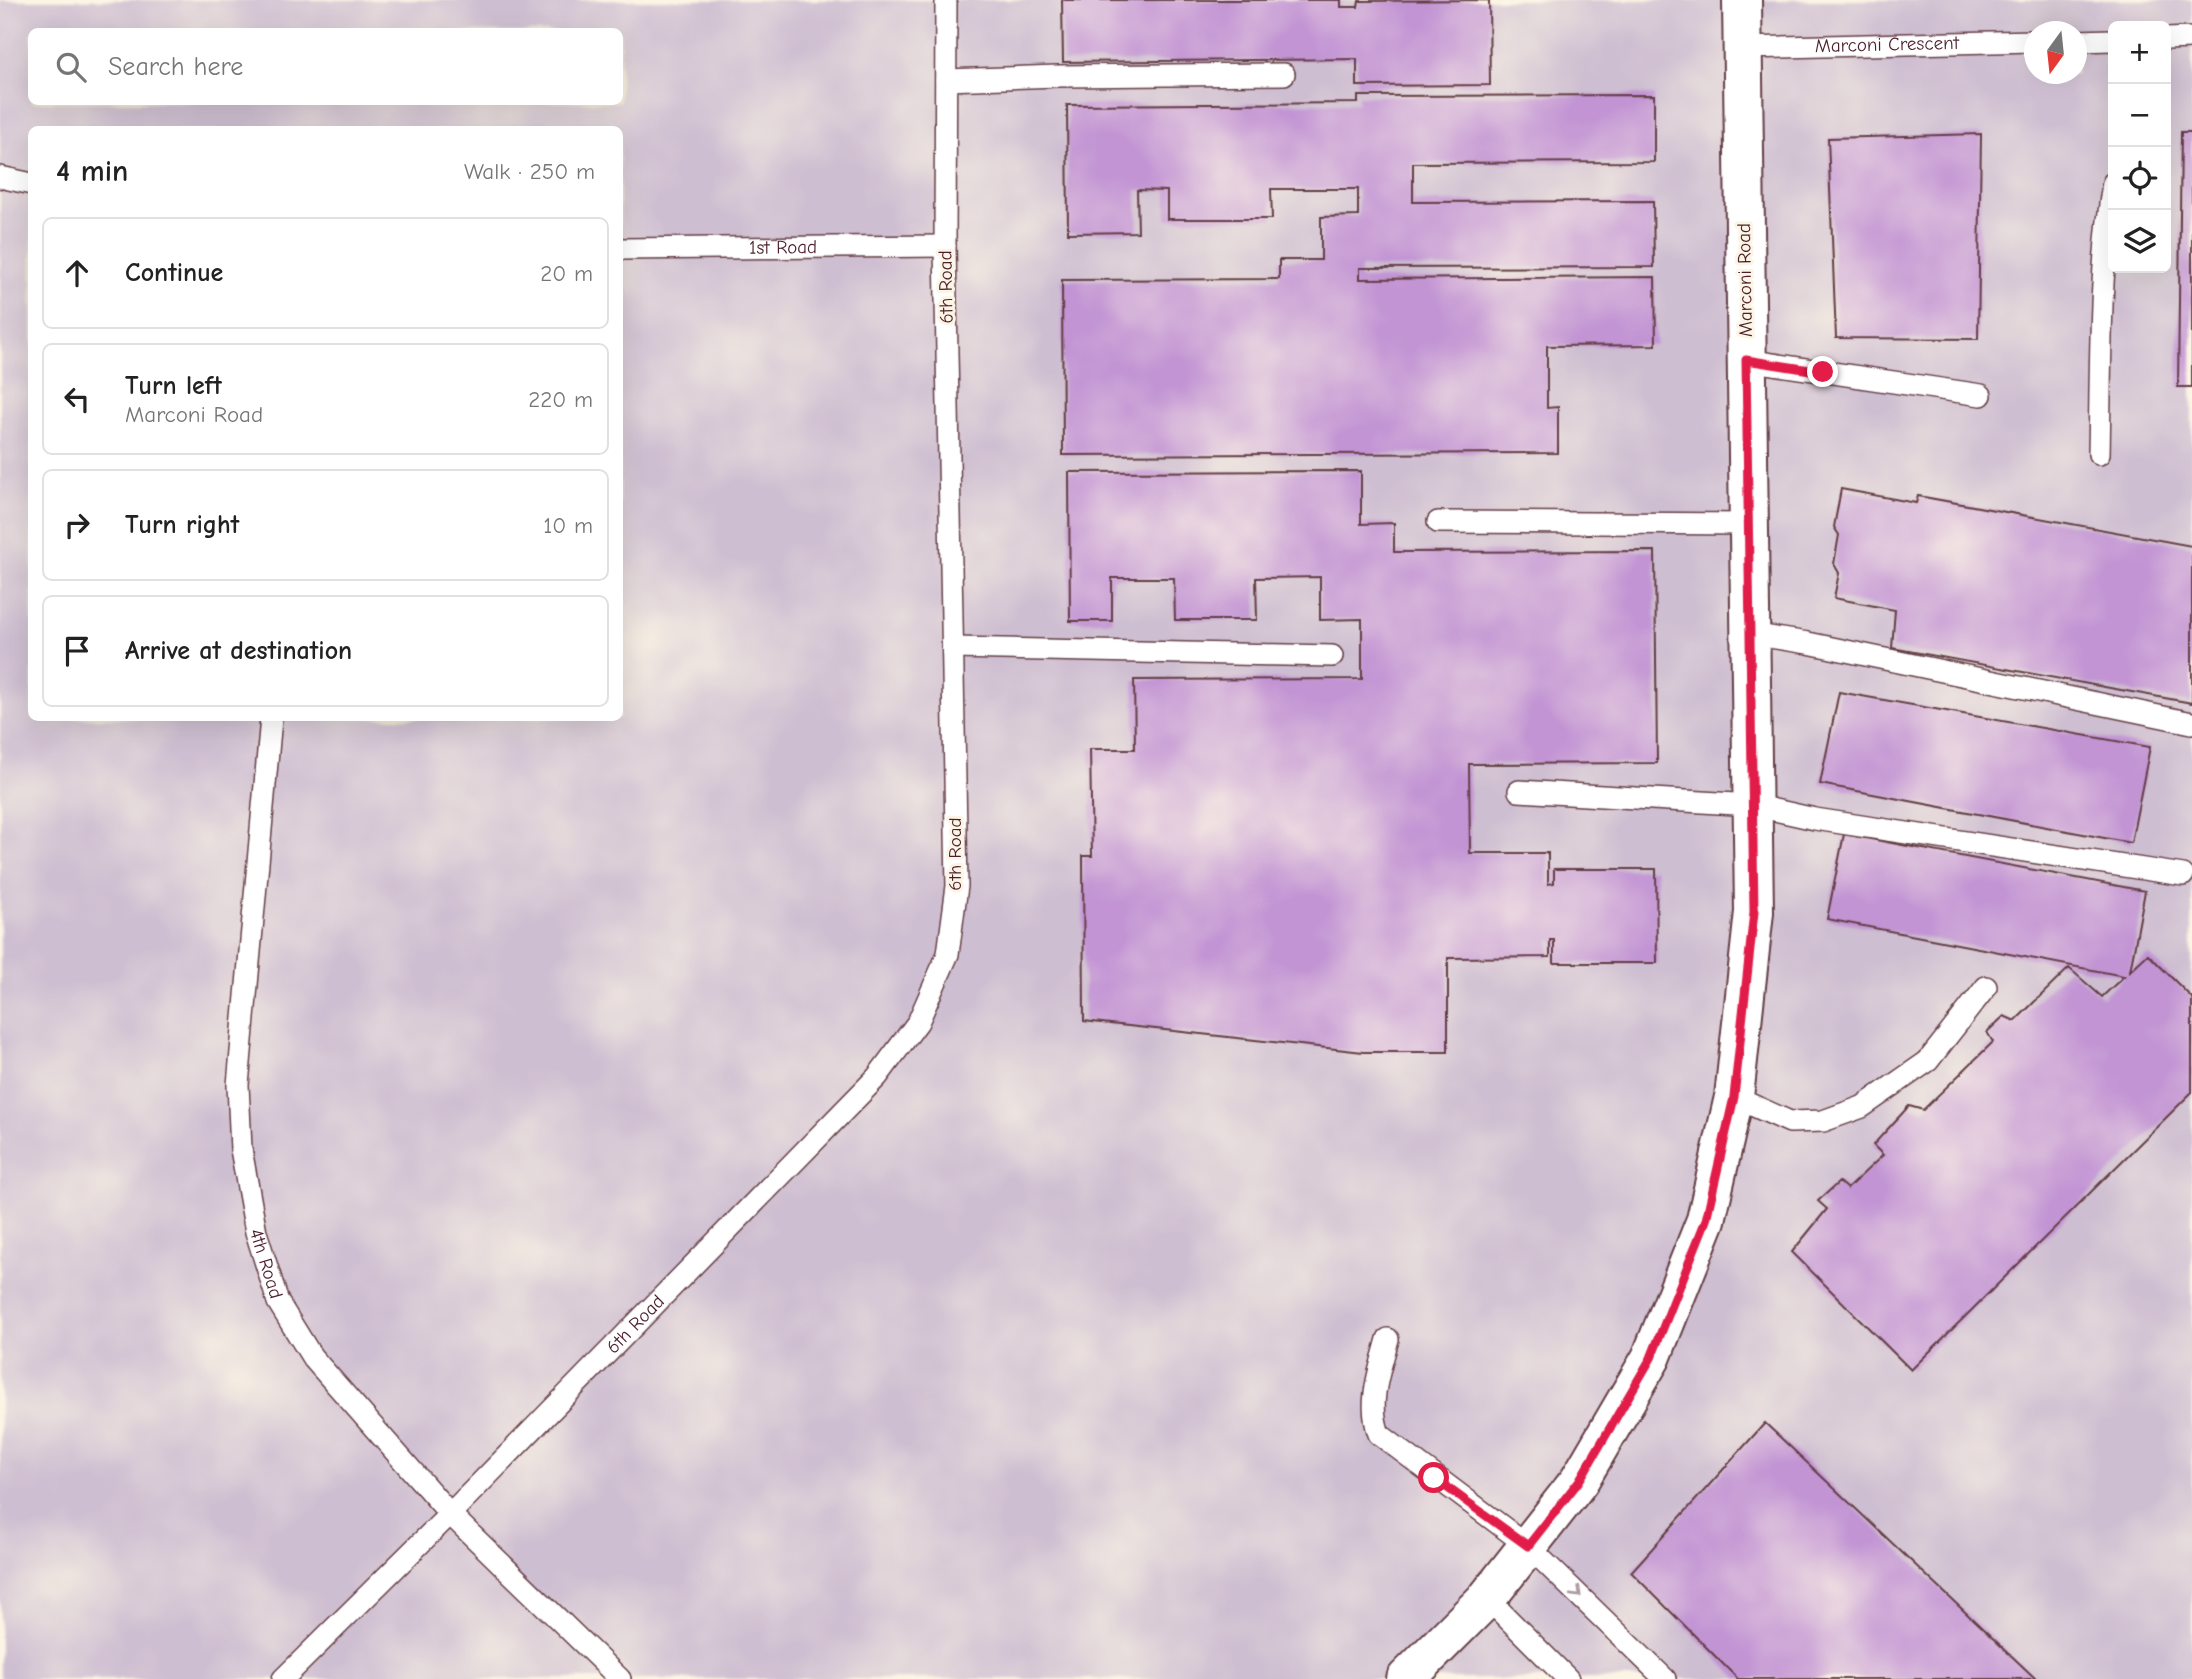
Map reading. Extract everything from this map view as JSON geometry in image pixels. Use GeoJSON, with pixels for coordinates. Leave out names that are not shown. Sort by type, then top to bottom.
{"type":"FeatureCollection","features":[{"type":"Feature","properties":{"kind":"street","name":"Marconi Road"},"geometry":{"type":"LineString","coordinates":[[1406,1679],[1487,1598],[1579,1481],[1651,1358],[1706,1220],[1734,1097],[1754,912],[1742,0]]}},
{"type":"Feature","properties":{"kind":"lane","name":"6th Road"},"geometry":{"type":"LineString","coordinates":[[283,1679],[450,1514],[877,1077],[918,1022],[948,954],[957,886],[945,246],[946,0]]}},
{"type":"Feature","properties":{"kind":"lane"},"geometry":{"type":"LineString","coordinates":[[2171,39],[2192,38]]}},
{"type":"Feature","properties":{"kind":"lane"},"geometry":{"type":"LineString","coordinates":[[2087,41],[2108,40]]}},
{"type":"Feature","properties":{"kind":"lane","name":"Marconi Crescent"},"geometry":{"type":"LineString","coordinates":[[1742,48],[2024,41]]}},
{"type":"Feature","properties":{"kind":"lane"},"geometry":{"type":"LineString","coordinates":[[946,80],[1284,74]]}},
{"type":"Feature","properties":{"kind":"lane"},"geometry":{"type":"LineString","coordinates":[[0,177],[28,183]]}},
{"type":"Feature","properties":{"kind":"lane"},"geometry":{"type":"LineString","coordinates":[[2099,454],[2103,277],[2110,210]]}},
{"type":"Feature","properties":{"kind":"lane","name":"1st Road"},"geometry":{"type":"LineString","coordinates":[[623,249],[945,246]]}},
{"type":"Feature","properties":{"kind":"lane"},"geometry":{"type":"LineString","coordinates":[[1746,360],[1981,394]]}},
{"type":"Feature","properties":{"kind":"lane"},"geometry":{"type":"LineString","coordinates":[[1438,522],[1748,524]]}},
{"type":"Feature","properties":{"kind":"lane"},"geometry":{"type":"LineString","coordinates":[[1750,634],[1808,643],[2192,723]]}},
{"type":"Feature","properties":{"kind":"lane"},"geometry":{"type":"LineString","coordinates":[[953,648],[1332,656]]}},
{"type":"Feature","properties":{"kind":"lane","name":"4th Road"},"geometry":{"type":"LineString","coordinates":[[271,721],[238,1085],[240,1149],[256,1232],[278,1302],[312,1357],[450,1514],[620,1679]]}},
{"type":"Feature","properties":{"kind":"lane"},"geometry":{"type":"LineString","coordinates":[[1519,790],[1752,805],[1815,819],[2183,874]]}},
{"type":"Feature","properties":{"kind":"lane"},"geometry":{"type":"LineString","coordinates":[[1734,1097],[1790,1122],[1823,1121],[1862,1107],[1928,1061],[1986,988]]}},
{"type":"Feature","properties":{"kind":"lane"},"geometry":{"type":"LineString","coordinates":[[1388,1339],[1374,1399],[1373,1419],[1379,1434],[1528,1546],[1665,1679]]}},
{"type":"Feature","properties":{"kind":"lane"},"geometry":{"type":"LineString","coordinates":[[1487,1598],[1568,1679]]}},
{"type":"Feature","properties":{"kind":"shaded area"},"geometry":{"type":"Polygon","coordinates":[[[0,0],[2192,0],[2192,1679],[0,1679],[0,0]]]}},
{"type":"Feature","properties":{"kind":"building"},"geometry":{"type":"Polygon","coordinates":[[[1062,0],[1341,0],[1341,7],[1358,7],[1359,1],[1489,0],[1490,85],[1357,86],[1357,59],[1063,62],[1062,0]]]}},
{"type":"Feature","properties":{"kind":"building"},"geometry":{"type":"Polygon","coordinates":[[[1654,95],[1654,162],[1413,163],[1413,202],[1653,201],[1654,267],[1360,268],[1360,279],[1655,277],[1656,345],[1547,346],[1547,408],[1558,407],[1558,453],[1063,455],[1062,280],[1279,279],[1279,260],[1321,260],[1321,217],[1358,216],[1358,189],[1271,189],[1272,219],[1167,219],[1167,191],[1137,190],[1138,232],[1068,233],[1067,105],[1358,103],[1358,96],[1654,95]]]}},
{"type":"Feature","properties":{"kind":"building"},"geometry":{"type":"Polygon","coordinates":[[[2181,132],[2192,132],[2192,387],[2178,387],[2181,132]]]}},
{"type":"Feature","properties":{"kind":"building"},"geometry":{"type":"Polygon","coordinates":[[[1981,134],[1978,339],[1836,338],[1828,138],[1981,134]]]}},
{"type":"Feature","properties":{"kind":"building"},"geometry":{"type":"Polygon","coordinates":[[[1361,471],[1361,524],[1394,523],[1394,552],[1655,551],[1657,763],[1469,764],[1470,853],[1548,853],[1548,884],[1554,883],[1554,869],[1656,869],[1657,963],[1554,963],[1554,940],[1550,940],[1550,957],[1448,958],[1448,1052],[1363,1052],[1084,1021],[1083,856],[1092,856],[1090,749],[1135,749],[1134,680],[1362,679],[1362,619],[1320,620],[1320,577],[1256,578],[1257,620],[1175,620],[1174,578],[1112,578],[1112,621],[1070,621],[1069,472],[1361,471]]]}},
{"type":"Feature","properties":{"kind":"building"},"geometry":{"type":"Polygon","coordinates":[[[1841,489],[1916,503],[1918,496],[2192,546],[2192,703],[1892,648],[1895,610],[1834,598],[1839,573],[1834,564],[1839,535],[1834,527],[1841,489]]]}},
{"type":"Feature","properties":{"kind":"building"},"geometry":{"type":"Polygon","coordinates":[[[1839,692],[2150,747],[2131,843],[1820,784],[1839,692]]]}},
{"type":"Feature","properties":{"kind":"building"},"geometry":{"type":"Polygon","coordinates":[[[1844,834],[2145,891],[2130,971],[2148,954],[2192,998],[2192,1092],[1911,1370],[1792,1252],[1827,1209],[1818,1201],[1839,1182],[1847,1189],[1883,1155],[1873,1145],[1909,1106],[1923,1110],[1993,1042],[1987,1032],[2004,1016],[2015,1021],[2069,968],[2102,997],[2124,976],[1827,919],[1844,834]]]}},
{"type":"Feature","properties":{"kind":"building"},"geometry":{"type":"Polygon","coordinates":[[[1765,1423],[2036,1679],[1738,1679],[1631,1572],[1765,1423]]]}},
{"type":"Feature","properties":{"kind":"route"},"geometry":{"type":"LineString","coordinates":[[1434,1478],[1528,1546],[1579,1481],[1651,1358],[1706,1220],[1734,1097],[1754,912],[1746,360],[1823,372]]}}]}
